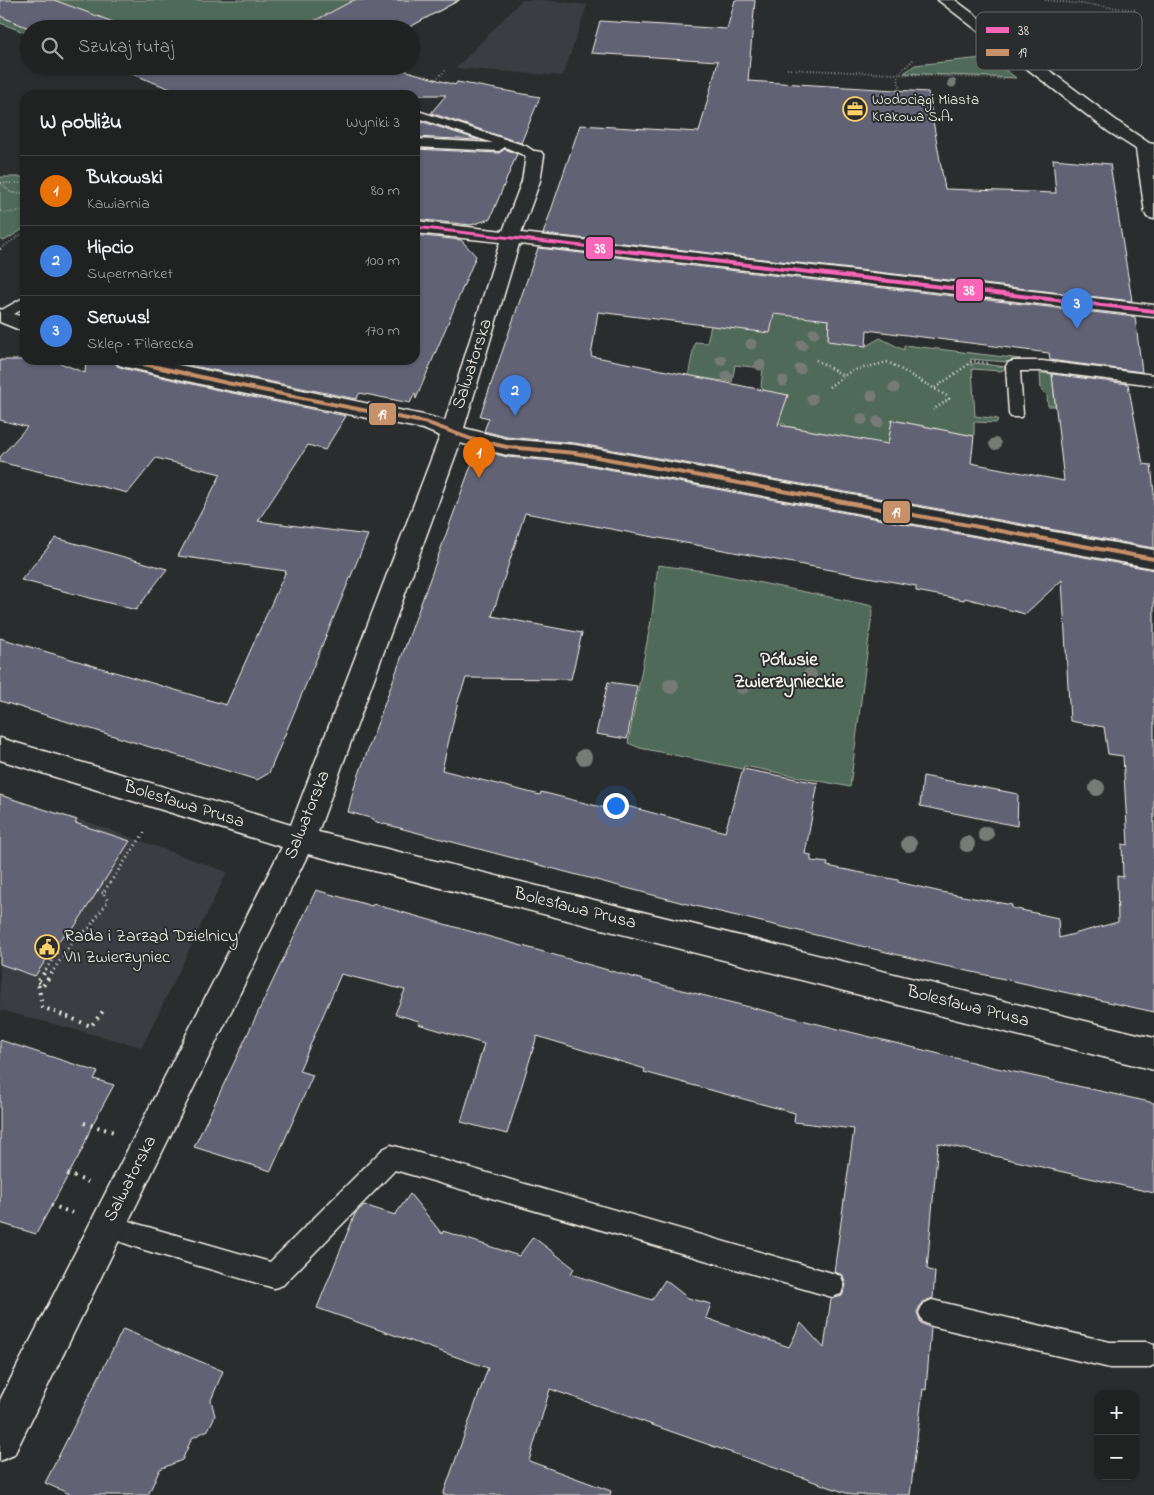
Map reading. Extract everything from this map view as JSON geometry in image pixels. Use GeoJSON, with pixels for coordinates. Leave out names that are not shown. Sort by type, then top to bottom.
{"type":"FeatureCollection","features":[{"type":"Feature","properties":{"kind":"street"},"geometry":{"type":"LineString","coordinates":[[944,0],[976,24]]}},
{"type":"Feature","properties":{"kind":"street"},"geometry":{"type":"LineString","coordinates":[[1037,70],[1114,128],[1149,148],[1154,213]]}},
{"type":"Feature","properties":{"kind":"street","name":"Salwatorska"},"geometry":{"type":"LineString","coordinates":[[0,1441],[300,840],[452,432],[508,252],[510,239],[534,171],[529,153]]}},
{"type":"Feature","properties":{"kind":"street"},"geometry":{"type":"LineString","coordinates":[[420,228],[1154,311]]}},
{"type":"Feature","properties":{"kind":"street"},"geometry":{"type":"LineString","coordinates":[[1,316],[20,324]]}},
{"type":"Feature","properties":{"kind":"street"},"geometry":{"type":"LineString","coordinates":[[148,365],[227,383],[428,423],[471,439],[507,447],[575,453],[1154,559]]}},
{"type":"Feature","properties":{"kind":"street","name":"Bolesława Prusa"},"geometry":{"type":"LineString","coordinates":[[0,749],[300,840],[1154,1054]]}},
{"type":"Feature","properties":{"kind":"lane"},"geometry":{"type":"LineString","coordinates":[[420,114],[447,122],[529,153]]}},
{"type":"Feature","properties":{"kind":"lane"},"geometry":{"type":"LineString","coordinates":[[420,143],[529,153]]}},
{"type":"Feature","properties":{"kind":"lane"},"geometry":{"type":"LineString","coordinates":[[1,316],[20,304]]}},
{"type":"Feature","properties":{"kind":"lane"},"geometry":{"type":"LineString","coordinates":[[1016,414],[1013,366],[1042,366],[1154,380]]}},
{"type":"Feature","properties":{"kind":"lane"},"geometry":{"type":"LineString","coordinates":[[108,1225],[141,1237],[274,1276],[391,1157],[832,1285]]}},
{"type":"Feature","properties":{"kind":"lane"},"geometry":{"type":"LineString","coordinates":[[932,1313],[1110,1355],[1147,1355]]}},
{"type":"Feature","properties":{"kind":"path"},"geometry":{"type":"LineString","coordinates":[[1045,0],[1136,10]]}},
{"type":"Feature","properties":{"kind":"path"},"geometry":{"type":"LineString","coordinates":[[898,74],[913,60]]}},
{"type":"Feature","properties":{"kind":"path"},"geometry":{"type":"LineString","coordinates":[[787,69],[1006,79]]}},
{"type":"Feature","properties":{"kind":"path"},"geometry":{"type":"LineString","coordinates":[[436,79],[446,70]]}},
{"type":"Feature","properties":{"kind":"path"},"geometry":{"type":"LineString","coordinates":[[898,74],[899,87]]}},
{"type":"Feature","properties":{"kind":"path"},"geometry":{"type":"LineString","coordinates":[[0,183],[20,183]]}},
{"type":"Feature","properties":{"kind":"path"},"geometry":{"type":"LineString","coordinates":[[0,183],[10,193],[20,193]]}},
{"type":"Feature","properties":{"kind":"path"},"geometry":{"type":"LineString","coordinates":[[0,211],[8,213],[20,211]]}},
{"type":"Feature","properties":{"kind":"path"},"geometry":{"type":"LineString","coordinates":[[0,249],[20,235]]}},
{"type":"Feature","properties":{"kind":"path"},"geometry":{"type":"LineString","coordinates":[[0,243],[4,245]]}},
{"type":"Feature","properties":{"kind":"path"},"geometry":{"type":"LineString","coordinates":[[816,360],[844,376]]}},
{"type":"Feature","properties":{"kind":"path"},"geometry":{"type":"LineString","coordinates":[[935,388],[973,361],[1013,366]]}},
{"type":"Feature","properties":{"kind":"path"},"geometry":{"type":"LineString","coordinates":[[828,387],[851,371],[888,362],[935,388],[948,399],[933,410]]}},
{"type":"Feature","properties":{"kind":"path"},"geometry":{"type":"LineString","coordinates":[[103,893],[146,830]]}},
{"type":"Feature","properties":{"kind":"path"},"geometry":{"type":"LineString","coordinates":[[38,982],[43,986],[74,941],[89,928],[108,901],[103,893],[98,891]]}},
{"type":"Feature","properties":{"kind":"path"},"geometry":{"type":"LineString","coordinates":[[58,951],[38,982],[42,1006],[91,1026],[104,1010]]}},
{"type":"Feature","properties":{"kind":"path"},"geometry":{"type":"LineString","coordinates":[[84,1123],[116,1133]]}},
{"type":"Feature","properties":{"kind":"path"},"geometry":{"type":"LineString","coordinates":[[67,1174],[90,1183]]}},
{"type":"Feature","properties":{"kind":"path"},"geometry":{"type":"LineString","coordinates":[[51,1205],[74,1214]]}},
{"type":"Feature","properties":{"kind":"shaded area"},"geometry":{"type":"Polygon","coordinates":[[[522,0],[545,0],[587,5],[563,76],[456,68],[522,0]]]}},
{"type":"Feature","properties":{"kind":"shaded area"},"geometry":{"type":"Polygon","coordinates":[[[0,794],[82,820],[227,872],[142,1047],[0,1010],[0,794]]]}},
{"type":"Feature","properties":{"kind":"green space"},"geometry":{"type":"Polygon","coordinates":[[[0,0],[460,0],[420,21],[20,20],[20,31],[0,23],[0,0]]]}},
{"type":"Feature","properties":{"kind":"green space"},"geometry":{"type":"Polygon","coordinates":[[[976,59],[976,70],[1005,70],[1016,78],[904,73],[915,65],[976,59]]]}},
{"type":"Feature","properties":{"kind":"green space"},"geometry":{"type":"Polygon","coordinates":[[[0,177],[20,177],[20,231],[4,241],[0,239],[0,177]]]}},
{"type":"Feature","properties":{"kind":"green space"},"geometry":{"type":"Polygon","coordinates":[[[774,309],[829,315],[828,341],[866,346],[880,338],[904,350],[904,345],[1021,359],[1007,362],[971,359],[971,366],[975,363],[1007,367],[1001,371],[972,369],[975,416],[998,419],[996,423],[974,422],[974,436],[893,420],[888,448],[864,440],[785,426],[785,424],[768,421],[785,403],[788,395],[765,391],[761,387],[763,368],[735,365],[732,382],[688,376],[695,342],[707,343],[713,316],[774,309]]]}},
{"type":"Feature","properties":{"kind":"green space"},"geometry":{"type":"Polygon","coordinates":[[[1040,373],[1052,374],[1055,406],[1048,406],[1047,395],[1041,389],[1040,373]]]}},
{"type":"Feature","properties":{"kind":"green space"},"geometry":{"type":"Polygon","coordinates":[[[658,565],[703,571],[873,606],[850,787],[744,766],[743,769],[640,748],[628,743],[652,615],[658,565]]]}},
{"type":"Feature","properties":{"kind":"building"},"geometry":{"type":"Polygon","coordinates":[[[0,0],[54,0],[108,20],[20,20],[20,24],[0,16],[0,0]]]}},
{"type":"Feature","properties":{"kind":"building"},"geometry":{"type":"Polygon","coordinates":[[[354,0],[459,0],[420,21],[316,20],[354,0]]]}},
{"type":"Feature","properties":{"kind":"building"},"geometry":{"type":"Polygon","coordinates":[[[735,0],[755,0],[748,81],[928,92],[945,189],[1056,193],[1053,159],[1110,164],[1132,301],[543,234],[580,125],[699,132],[718,61],[591,53],[600,21],[727,29],[735,0]]]}},
{"type":"Feature","properties":{"kind":"building"},"geometry":{"type":"Polygon","coordinates":[[[135,75],[420,75],[455,85],[457,82],[540,97],[521,143],[431,113],[446,95],[420,95],[420,90],[173,90],[135,75]]]}},
{"type":"Feature","properties":{"kind":"building"},"geometry":{"type":"Polygon","coordinates":[[[423,122],[479,140],[420,137],[420,125],[423,122]]]}},
{"type":"Feature","properties":{"kind":"building"},"geometry":{"type":"Polygon","coordinates":[[[420,149],[499,153],[505,149],[517,154],[490,219],[471,225],[420,220],[420,149]]]}},
{"type":"Feature","properties":{"kind":"building"},"geometry":{"type":"Polygon","coordinates":[[[420,236],[461,240],[476,256],[416,399],[415,393],[410,403],[360,393],[356,399],[189,365],[420,365],[420,236]]]}},
{"type":"Feature","properties":{"kind":"building"},"geometry":{"type":"Polygon","coordinates":[[[538,248],[1135,317],[1142,372],[1050,360],[1049,353],[867,330],[866,346],[828,341],[829,320],[774,314],[770,333],[598,312],[591,356],[788,395],[778,425],[888,444],[892,420],[974,436],[971,463],[1064,481],[1052,374],[1128,384],[1143,464],[1151,465],[1154,493],[1154,548],[575,443],[507,437],[484,431],[489,418],[480,416],[538,248]]]}},
{"type":"Feature","properties":{"kind":"building"},"geometry":{"type":"Polygon","coordinates":[[[0,360],[20,360],[20,365],[65,365],[85,373],[86,365],[116,365],[126,369],[227,392],[346,416],[325,450],[308,445],[258,521],[368,535],[269,773],[257,780],[0,701],[0,638],[226,705],[286,571],[178,556],[221,474],[156,458],[128,493],[0,462],[0,457],[27,427],[0,420],[0,360]]]}},
{"type":"Feature","properties":{"kind":"building"},"geometry":{"type":"Polygon","coordinates":[[[477,449],[507,457],[575,463],[1154,570],[1154,1012],[936,964],[687,904],[373,821],[374,819],[348,812],[354,788],[477,449]],[[525,513],[492,616],[582,633],[571,679],[466,678],[458,701],[442,770],[540,795],[541,792],[617,811],[619,804],[725,832],[743,769],[818,783],[805,854],[811,855],[811,861],[828,863],[827,866],[898,880],[898,882],[941,892],[1012,905],[1012,908],[1058,918],[1059,938],[1118,922],[1117,876],[1123,877],[1122,844],[1128,845],[1123,756],[1108,754],[1104,727],[1070,721],[1062,580],[1025,614],[965,598],[964,600],[916,591],[916,586],[525,513]]]}},
{"type":"Feature","properties":{"kind":"building"},"geometry":{"type":"Polygon","coordinates":[[[56,538],[167,569],[136,610],[21,580],[56,538]]]}},
{"type":"Feature","properties":{"kind":"building"},"geometry":{"type":"Polygon","coordinates":[[[608,682],[637,686],[627,739],[596,734],[608,682]]]}},
{"type":"Feature","properties":{"kind":"building"},"geometry":{"type":"Polygon","coordinates":[[[923,776],[1018,794],[1017,826],[920,806],[923,776]]]}},
{"type":"Feature","properties":{"kind":"building"},"geometry":{"type":"Polygon","coordinates":[[[0,795],[77,820],[75,823],[130,841],[68,937],[63,935],[35,976],[0,964],[0,795]]]}},
{"type":"Feature","properties":{"kind":"building"},"geometry":{"type":"Polygon","coordinates":[[[316,890],[725,1001],[992,1067],[1154,1103],[1154,1193],[938,1143],[927,1269],[935,1272],[933,1298],[922,1302],[917,1312],[921,1323],[931,1328],[926,1390],[923,1389],[910,1495],[852,1495],[550,1389],[529,1461],[611,1491],[610,1495],[443,1495],[488,1368],[317,1308],[355,1214],[364,1205],[395,1215],[410,1194],[442,1234],[443,1231],[519,1256],[533,1237],[574,1268],[571,1274],[652,1300],[665,1280],[688,1298],[711,1304],[706,1318],[789,1347],[801,1323],[824,1348],[831,1299],[842,1296],[846,1286],[843,1275],[834,1272],[854,1129],[794,1122],[795,1113],[644,1072],[645,1069],[537,1036],[507,1134],[461,1122],[484,1044],[418,1024],[419,1021],[395,1014],[405,990],[341,974],[299,1071],[313,1075],[271,1171],[194,1147],[316,890]]]}},
{"type":"Feature","properties":{"kind":"building"},"geometry":{"type":"Polygon","coordinates":[[[0,1040],[98,1072],[94,1079],[114,1085],[91,1127],[82,1150],[36,1234],[0,1223],[0,1040]]]}},
{"type":"Feature","properties":{"kind":"building"},"geometry":{"type":"Polygon","coordinates":[[[123,1329],[223,1371],[211,1400],[215,1416],[208,1430],[192,1438],[182,1460],[160,1469],[148,1495],[72,1495],[45,1483],[123,1329]]]}},
{"type":"Feature","properties":{"kind":"transit line","name":"38"},"geometry":{"type":"LineString","coordinates":[[420,228],[1154,311]]}},
{"type":"Feature","properties":{"kind":"transit line","name":"19"},"geometry":{"type":"LineString","coordinates":[[148,365],[227,383],[428,423],[471,439],[507,447],[575,453],[1154,559]]}},
{"type":"Feature","properties":{"kind":"place","name":"Wodociągi Miasta Krakowa S.A."},"geometry":{"type":"Point","coordinates":[855,109]}},
{"type":"Feature","properties":{"kind":"place","name":"Serwus!"},"geometry":{"type":"Point","coordinates":[1077,329]}},
{"type":"Feature","properties":{"kind":"place","name":"Hipcio"},"geometry":{"type":"Point","coordinates":[515,416]}},
{"type":"Feature","properties":{"kind":"place","name":"Bukowski"},"geometry":{"type":"Point","coordinates":[479,478]}},
{"type":"Feature","properties":{"kind":"place","name":"Rada i Zarząd Dzielnicy VII Zwierzyniec"},"geometry":{"type":"Point","coordinates":[47,947]}},
{"type":"Feature","properties":{"kind":"district","name":"Półwsie Zwierzynieckie"},"geometry":{"type":"Point","coordinates":[789,671]}}]}
